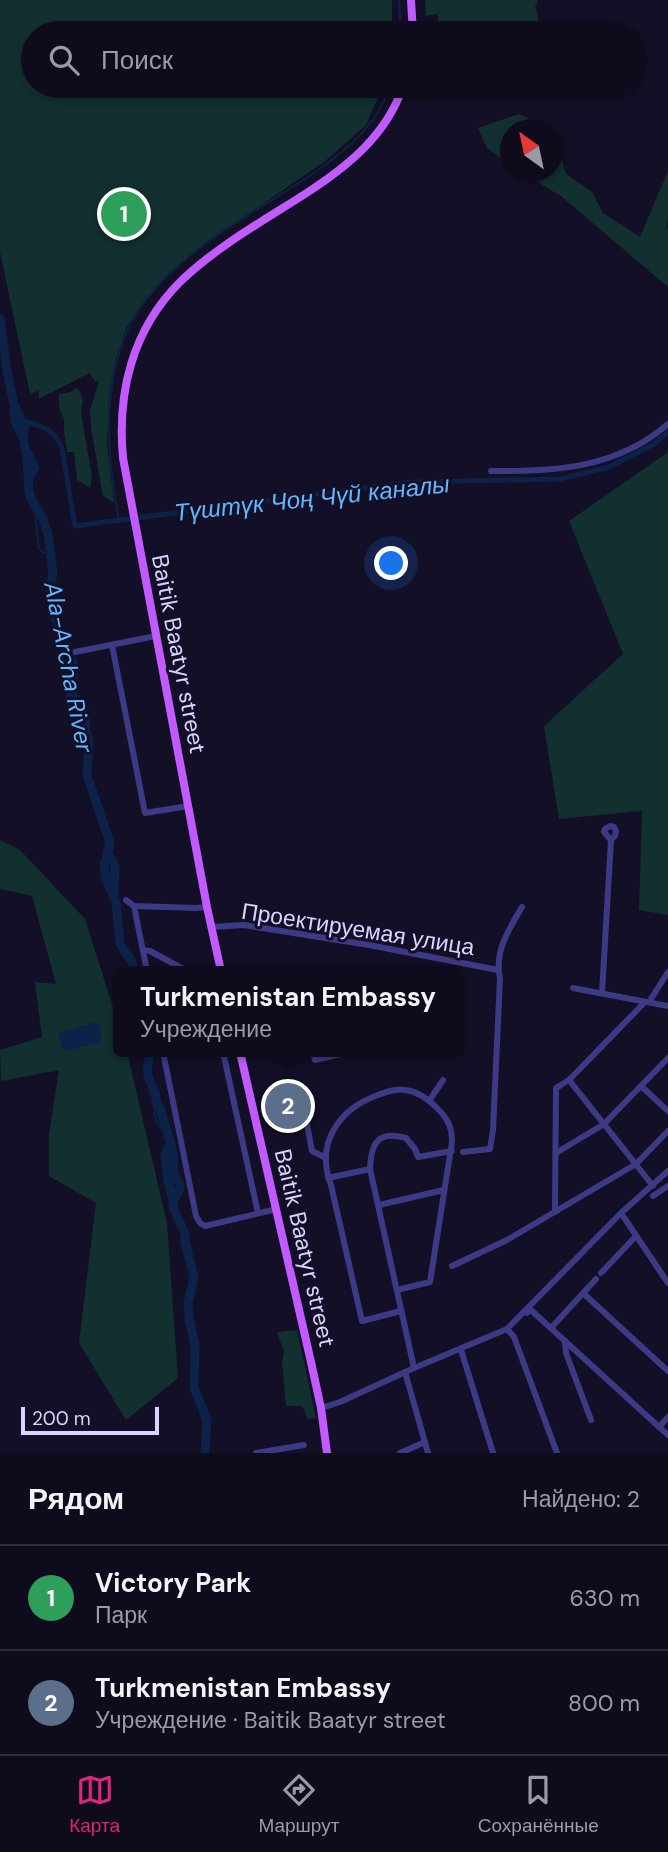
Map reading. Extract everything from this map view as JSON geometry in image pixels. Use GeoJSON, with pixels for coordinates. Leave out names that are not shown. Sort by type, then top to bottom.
{"type":"FeatureCollection","features":[{"type":"Feature","properties":{"kind":"main road"},"geometry":{"type":"LineString","coordinates":[[411,0],[412,21]]}},
{"type":"Feature","properties":{"kind":"main road","name":"Baitik Baatyr street"},"geometry":{"type":"LineString","coordinates":[[220,966],[122,450],[122,404],[129,369],[137,345],[157,309],[172,290],[202,263],[325,180],[362,150],[385,123],[398,98]]}},
{"type":"Feature","properties":{"kind":"main road","name":"Baitik Baatyr street"},"geometry":{"type":"LineString","coordinates":[[241,1057],[321,1408],[327,1453]]}},
{"type":"Feature","properties":{"kind":"street"},"geometry":{"type":"LineString","coordinates":[[491,471],[558,470],[599,461],[636,447],[668,424]]}},
{"type":"Feature","properties":{"kind":"street"},"geometry":{"type":"LineString","coordinates":[[75,652],[156,636]]}},
{"type":"Feature","properties":{"kind":"street"},"geometry":{"type":"LineString","coordinates":[[113,645],[145,813],[188,806]]}},
{"type":"Feature","properties":{"kind":"street"},"geometry":{"type":"LineString","coordinates":[[602,993],[611,839]]}},
{"type":"Feature","properties":{"kind":"street"},"geometry":{"type":"LineString","coordinates":[[125,900],[134,906],[207,907]]}},
{"type":"Feature","properties":{"kind":"street"},"geometry":{"type":"LineString","coordinates":[[134,906],[146,966]]}},
{"type":"Feature","properties":{"kind":"street"},"geometry":{"type":"LineString","coordinates":[[463,1152],[490,1149],[500,978],[498,970],[503,939],[522,907]]}},
{"type":"Feature","properties":{"kind":"street","name":"Проектируемая улица"},"geometry":{"type":"LineString","coordinates":[[212,927],[244,925],[369,945],[498,970]]}},
{"type":"Feature","properties":{"kind":"street"},"geometry":{"type":"LineString","coordinates":[[143,950],[178,966]]}},
{"type":"Feature","properties":{"kind":"street"},"geometry":{"type":"LineString","coordinates":[[557,1211],[556,1088],[569,1080],[647,1002],[668,972]]}},
{"type":"Feature","properties":{"kind":"street"},"geometry":{"type":"LineString","coordinates":[[573,988],[668,1006]]}},
{"type":"Feature","properties":{"kind":"street"},"geometry":{"type":"LineString","coordinates":[[164,1057],[196,1216],[201,1223],[205,1226],[277,1209]]}},
{"type":"Feature","properties":{"kind":"street"},"geometry":{"type":"LineString","coordinates":[[224,1057],[258,1213]]}},
{"type":"Feature","properties":{"kind":"street"},"geometry":{"type":"LineString","coordinates":[[556,1153],[604,1124],[668,1058]]}},
{"type":"Feature","properties":{"kind":"street"},"geometry":{"type":"LineString","coordinates":[[429,1101],[443,1080]]}},
{"type":"Feature","properties":{"kind":"street"},"geometry":{"type":"LineString","coordinates":[[569,1080],[653,1186]]}},
{"type":"Feature","properties":{"kind":"street"},"geometry":{"type":"LineString","coordinates":[[641,1086],[668,1111]]}},
{"type":"Feature","properties":{"kind":"street"},"geometry":{"type":"LineString","coordinates":[[397,1290],[430,1282],[452,1151],[452,1133],[447,1119],[429,1101],[408,1090],[399,1089],[375,1096],[345,1113],[330,1139],[326,1158],[328,1178],[362,1321],[401,1311]]}},
{"type":"Feature","properties":{"kind":"street"},"geometry":{"type":"LineString","coordinates":[[304,1109],[312,1151],[326,1158]]}},
{"type":"Feature","properties":{"kind":"street"},"geometry":{"type":"LineString","coordinates":[[452,1266],[507,1240],[636,1164],[668,1130]]}},
{"type":"Feature","properties":{"kind":"street"},"geometry":{"type":"LineString","coordinates":[[414,1368],[370,1159],[374,1144],[387,1136],[406,1138],[418,1157],[452,1151]]}},
{"type":"Feature","properties":{"kind":"street"},"geometry":{"type":"LineString","coordinates":[[328,1178],[370,1169]]}},
{"type":"Feature","properties":{"kind":"street"},"geometry":{"type":"LineString","coordinates":[[508,1330],[621,1213],[668,1171]]}},
{"type":"Feature","properties":{"kind":"street"},"geometry":{"type":"LineString","coordinates":[[653,1196],[668,1186]]}},
{"type":"Feature","properties":{"kind":"street"},"geometry":{"type":"LineString","coordinates":[[379,1205],[444,1190]]}},
{"type":"Feature","properties":{"kind":"street"},"geometry":{"type":"LineString","coordinates":[[621,1213],[668,1283]]}},
{"type":"Feature","properties":{"kind":"street"},"geometry":{"type":"LineString","coordinates":[[551,1328],[636,1236]]}},
{"type":"Feature","properties":{"kind":"street"},"geometry":{"type":"LineString","coordinates":[[583,1293],[668,1371]]}},
{"type":"Feature","properties":{"kind":"street"},"geometry":{"type":"LineString","coordinates":[[321,1408],[508,1330],[530,1310],[668,1435]]}},
{"type":"Feature","properties":{"kind":"street"},"geometry":{"type":"LineString","coordinates":[[508,1330],[514,1337],[557,1453]]}},
{"type":"Feature","properties":{"kind":"street"},"geometry":{"type":"LineString","coordinates":[[565,1341],[566,1353],[591,1420]]}},
{"type":"Feature","properties":{"kind":"street"},"geometry":{"type":"LineString","coordinates":[[461,1350],[493,1453]]}},
{"type":"Feature","properties":{"kind":"street"},"geometry":{"type":"LineString","coordinates":[[405,1373],[428,1453]]}},
{"type":"Feature","properties":{"kind":"street"},"geometry":{"type":"LineString","coordinates":[[659,1427],[668,1417]]}},
{"type":"Feature","properties":{"kind":"street"},"geometry":{"type":"LineString","coordinates":[[400,1453],[425,1442]]}},
{"type":"Feature","properties":{"kind":"street"},"geometry":{"type":"LineString","coordinates":[[256,1453],[304,1444]]}},
{"type":"Feature","properties":{"kind":"green space"},"geometry":{"type":"Polygon","coordinates":[[[0,0],[392,0],[392,21],[21,21],[21,98],[378,98],[366,125],[324,162],[204,244],[170,272],[127,326],[116,357],[109,396],[107,444],[114,503],[103,496],[91,428],[90,410],[99,381],[95,381],[89,373],[39,399],[39,390],[30,394],[0,252],[0,0]]]}},
{"type":"Feature","properties":{"kind":"green space"},"geometry":{"type":"Polygon","coordinates":[[[425,0],[538,0],[535,8],[538,21],[438,21],[438,14],[426,16],[425,0]]]}},
{"type":"Feature","properties":{"kind":"green space"},"geometry":{"type":"Polygon","coordinates":[[[519,114],[530,119],[504,119],[519,114]]]}},
{"type":"Feature","properties":{"kind":"green space"},"geometry":{"type":"Polygon","coordinates":[[[500,120],[500,158],[487,148],[478,128],[500,120]]]}},
{"type":"Feature","properties":{"kind":"green space"},"geometry":{"type":"Polygon","coordinates":[[[563,164],[566,174],[592,192],[603,213],[640,237],[668,171],[668,287],[561,196],[537,182],[563,182],[563,164]]]}},
{"type":"Feature","properties":{"kind":"green space"},"geometry":{"type":"Polygon","coordinates":[[[77,388],[83,399],[81,412],[92,477],[90,488],[77,480],[74,452],[67,452],[64,419],[59,408],[59,394],[77,388]]]}},
{"type":"Feature","properties":{"kind":"green space"},"geometry":{"type":"Polygon","coordinates":[[[668,452],[668,915],[639,910],[642,811],[559,819],[544,726],[623,654],[569,521],[668,452]]]}},
{"type":"Feature","properties":{"kind":"green space"},"geometry":{"type":"Polygon","coordinates":[[[0,840],[20,850],[85,919],[113,1007],[113,1057],[128,1057],[167,1223],[178,1378],[126,1420],[79,1343],[96,1203],[49,1176],[49,1134],[59,1070],[1,1081],[0,1050],[42,1037],[35,982],[56,984],[32,896],[0,889],[0,840]]]}},
{"type":"Feature","properties":{"kind":"green space"},"geometry":{"type":"Polygon","coordinates":[[[297,1330],[316,1418],[308,1419],[302,1406],[286,1406],[282,1362],[284,1351],[277,1332],[297,1330]]]}},
{"type":"Feature","properties":{"kind":"water"},"geometry":{"type":"Polygon","coordinates":[[[97,1022],[101,1042],[63,1050],[60,1032],[97,1022]]]}},
{"type":"Feature","properties":{"kind":"waterway"},"geometry":{"type":"LineString","coordinates":[[399,0],[400,21]]}},
{"type":"Feature","properties":{"kind":"waterway"},"geometry":{"type":"LineString","coordinates":[[119,520],[110,447],[110,398],[120,350],[139,310],[165,279],[207,242],[302,181],[355,141],[376,116],[386,98]]}},
{"type":"Feature","properties":{"kind":"waterway","name":"Ala-Archa River"},"geometry":{"type":"LineString","coordinates":[[0,319],[14,405],[25,428],[23,437],[29,491],[48,534],[53,573],[50,588],[53,609],[60,637],[73,663],[70,700],[87,734],[87,775],[110,845],[104,866],[106,879],[116,902],[120,944],[133,966]]}},
{"type":"Feature","properties":{"kind":"waterway"},"geometry":{"type":"LineString","coordinates":[[14,410],[15,422],[23,437]]}},
{"type":"Feature","properties":{"kind":"waterway","name":"Түштүк Чоң Чүй каналы"},"geometry":{"type":"LineString","coordinates":[[22,420],[51,432],[59,442],[75,526],[410,482],[560,479],[609,467],[654,444],[668,432]]}},
{"type":"Feature","properties":{"kind":"waterway"},"geometry":{"type":"LineString","coordinates":[[28,453],[35,468],[28,479]]}},
{"type":"Feature","properties":{"kind":"waterway"},"geometry":{"type":"LineString","coordinates":[[37,511],[39,548],[50,555]]}},
{"type":"Feature","properties":{"kind":"waterway"},"geometry":{"type":"LineString","coordinates":[[72,692],[84,711],[86,725]]}},
{"type":"Feature","properties":{"kind":"waterway"},"geometry":{"type":"LineString","coordinates":[[107,852],[115,866],[114,893]]}},
{"type":"Feature","properties":{"kind":"waterway","name":"Ala-Archa River"},"geometry":{"type":"LineString","coordinates":[[105,870],[114,883]]}},
{"type":"Feature","properties":{"kind":"waterway","name":"Ala-Archa River"},"geometry":{"type":"LineString","coordinates":[[150,1057],[148,1075],[173,1152],[174,1174],[180,1185],[173,1201],[174,1209],[185,1234],[194,1277],[188,1303],[195,1346],[194,1388],[207,1420],[205,1453]]}},
{"type":"Feature","properties":{"kind":"waterway","name":"Ala-Archa River"},"geometry":{"type":"LineString","coordinates":[[148,1079],[150,1093],[156,1103],[156,1119],[166,1132]]}},
{"type":"Feature","properties":{"kind":"waterway"},"geometry":{"type":"LineString","coordinates":[[158,1099],[165,1111],[164,1125]]}},
{"type":"Feature","properties":{"kind":"waterway"},"geometry":{"type":"LineString","coordinates":[[171,1146],[165,1155],[173,1201]]}},
{"type":"Feature","properties":{"kind":"place","name":"Victory Park"},"geometry":{"type":"Point","coordinates":[124,214]}},
{"type":"Feature","properties":{"kind":"place","name":"Turkmenistan Embassy"},"geometry":{"type":"Point","coordinates":[288,1106]}}]}
